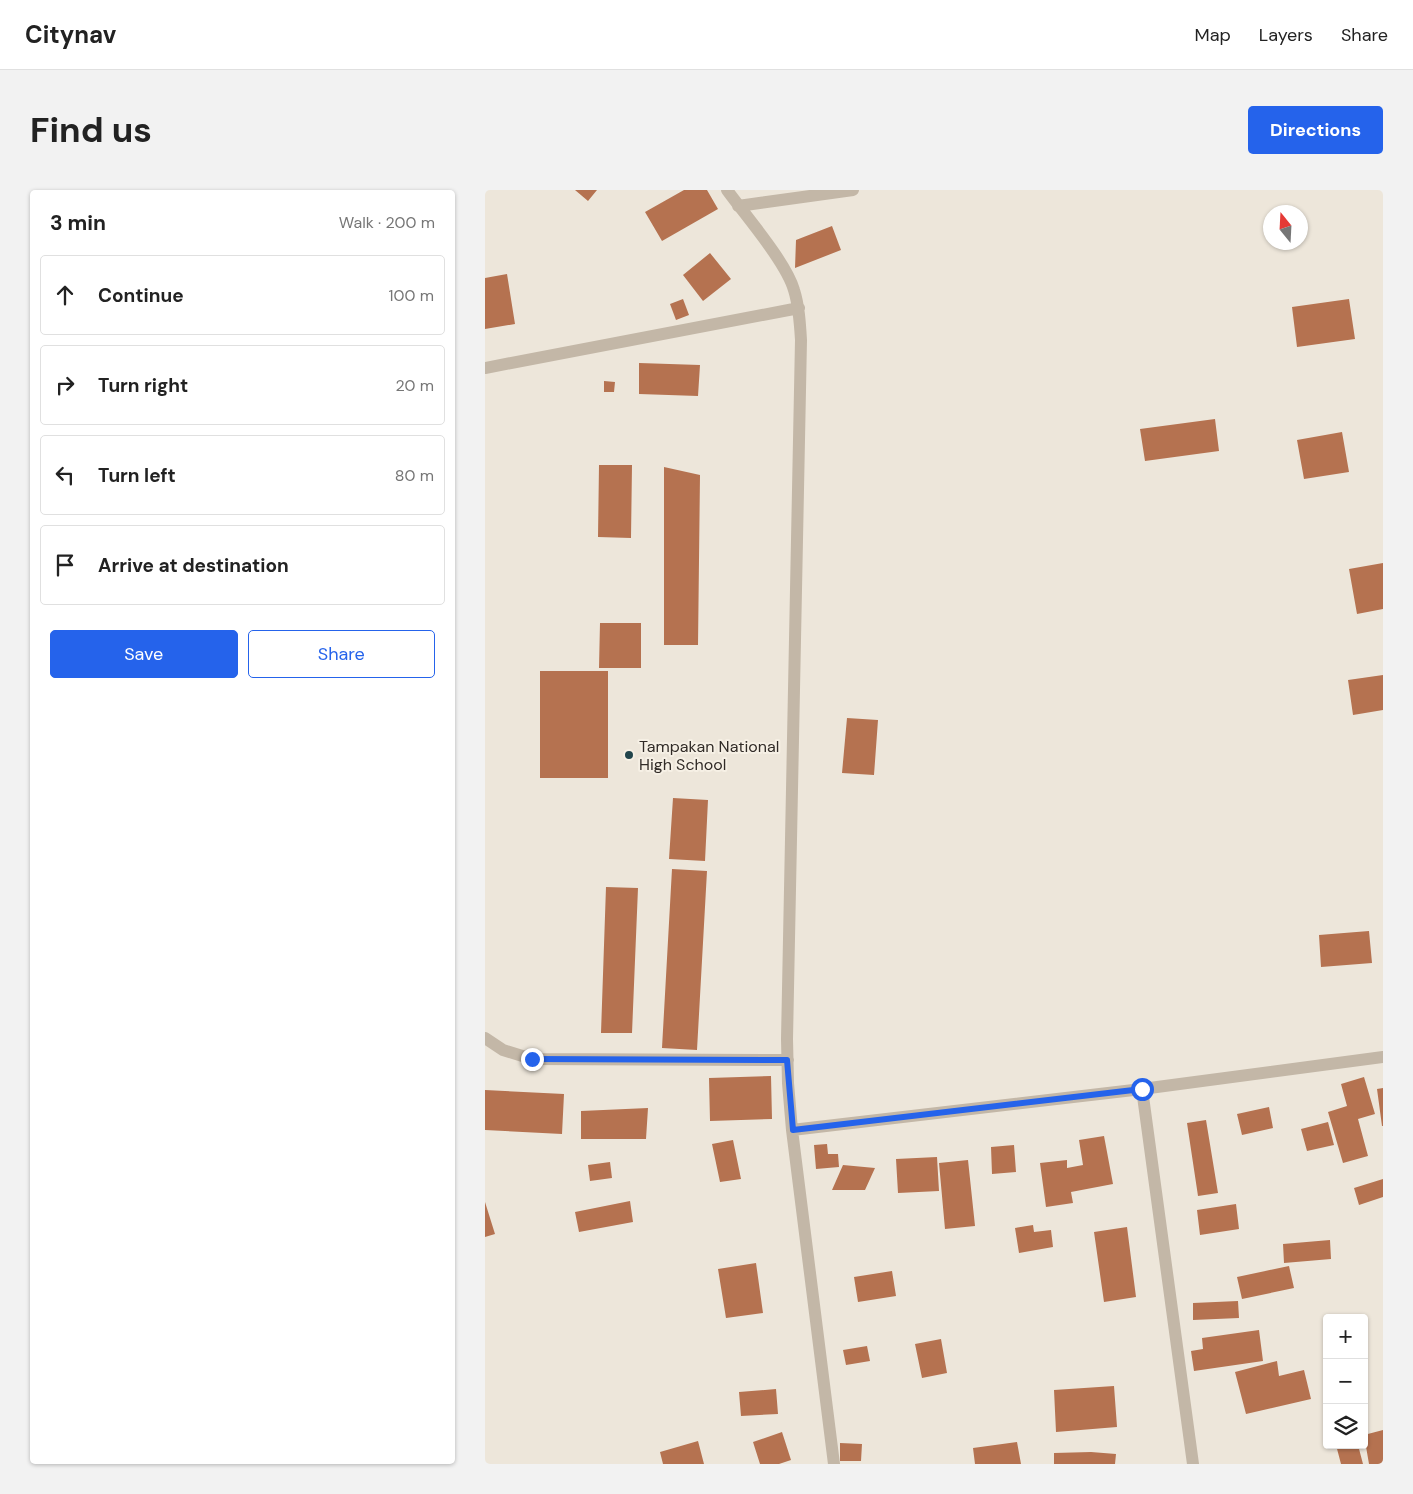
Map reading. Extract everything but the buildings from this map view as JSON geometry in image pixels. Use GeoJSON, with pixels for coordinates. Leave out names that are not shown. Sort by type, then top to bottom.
{"type":"FeatureCollection","features":[{"type":"Feature","properties":{"kind":"street"},"geometry":{"type":"LineString","coordinates":[[727,190],[785,270],[794,288],[799,308],[801,340],[787,1060],[793,1130],[833,1464]]}},
{"type":"Feature","properties":{"kind":"street"},"geometry":{"type":"LineString","coordinates":[[738,206],[853,190]]}},
{"type":"Feature","properties":{"kind":"street"},"geometry":{"type":"LineString","coordinates":[[485,368],[799,308]]}},
{"type":"Feature","properties":{"kind":"street"},"geometry":{"type":"LineString","coordinates":[[485,1038],[503,1050],[532,1059],[787,1060]]}},
{"type":"Feature","properties":{"kind":"street"},"geometry":{"type":"LineString","coordinates":[[793,1130],[1142,1089],[1383,1057]]}},
{"type":"Feature","properties":{"kind":"street"},"geometry":{"type":"LineString","coordinates":[[1142,1089],[1193,1464]]}},
{"type":"Feature","properties":{"kind":"place","name":"Tampakan National High School"},"geometry":{"type":"Point","coordinates":[629,755]}},
{"type":"Feature","properties":{"kind":"route"},"geometry":{"type":"LineString","coordinates":[[532,1059],[787,1060],[793,1130],[1142,1089]]}}]}
